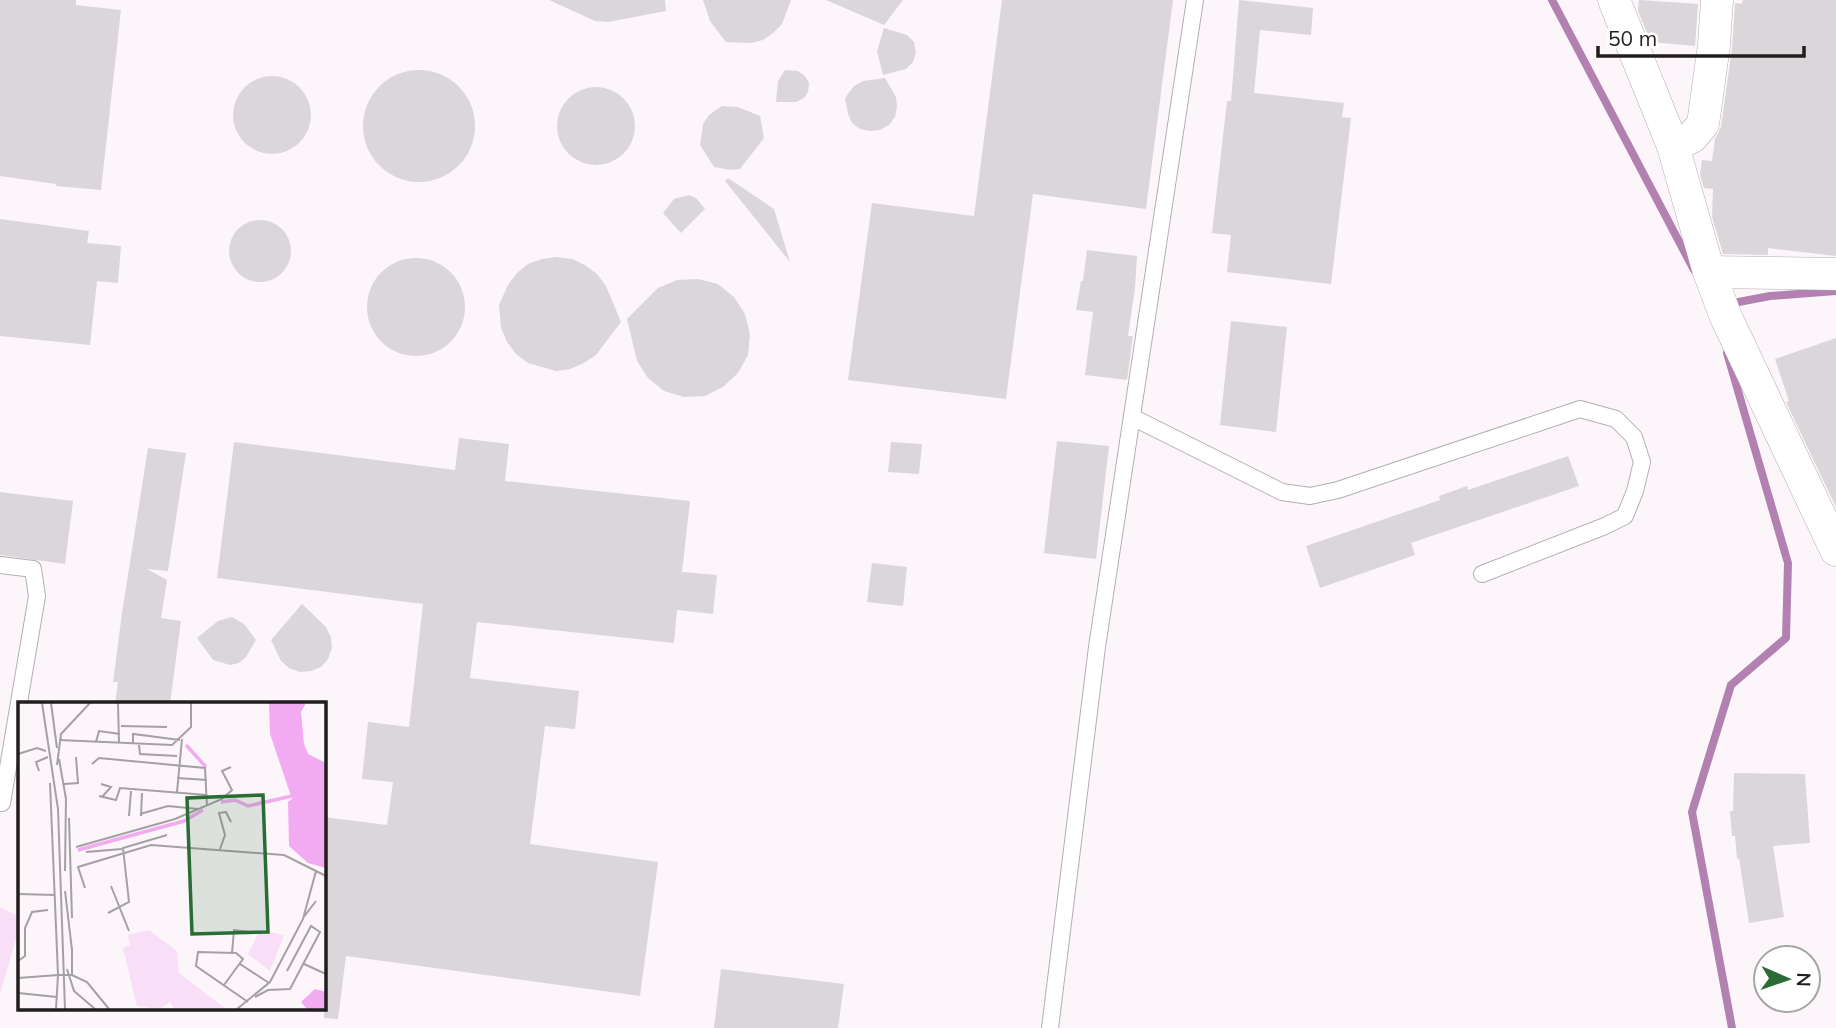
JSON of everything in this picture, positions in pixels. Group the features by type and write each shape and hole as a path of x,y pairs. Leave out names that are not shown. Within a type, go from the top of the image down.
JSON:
{"street":[{"path":"1614,0 1673,146 1717,295 1836,550"},
{"path":"1673,146 1692,137 1703,124 1717,0"},
{"path":"1717,295 1836,274"}],"lane":[{"path":"1050,1028 1097,647 1195,0"},
{"path":"1132,417 1282,492 1310,496 1338,490 1580,409 1616,419 1634,437 1642,462 1625,516 1482,574"},
{"path":"0,565 33,569 37,596 19,702"},
{"path":"2,803 18,708"}],"shaded area":[{"path":"0,907 18,916 18,932 0,994"}],"building":[{"path":"0,0 76,0 76,5 121,10 101,190 56,186 0,176"},
{"path":"549,0 665,0 666,11 608,22 595,21"},
{"path":"703,0 791,0 782,24 763,40 751,43 726,42 710,21"},
{"path":"826,0 903,0 884,25"},
{"path":"1002,0 1173,0 1146,209 1033,194 1006,399 848,380 872,203 974,216"},
{"path":"1239,0 1313,8 1311,35 1260,30 1254,93 1344,103 1342,117 1351,118 1331,284 1227,272 1231,235 1212,233 1227,101 1231,101"},
{"path":"1639,0 1698,4 1695,46 1651,42 1638,11"},
{"path":"1743,0 1836,0 1836,256 1768,248 1768,255 1723,254 1712,217 1713,189 1704,188 1700,175 1702,160 1712,161 1715,139 1721,127 1735,3 1742,4"},
{"path":"884,28 907,35 914,42 916,52 913,62 906,69 883,75 877,51"},
{"path":"419,70 440,75 458,87 470,105 475,126 470,147 458,165 440,177 419,182 398,177 380,165 368,147 363,126 368,105 380,87 398,75"},
{"path":"785,70 798,71 809,83 804,98 796,102 776,102 778,81"},
{"path":"272,76 287,79 300,87 308,100 311,115 308,130 300,143 287,151 272,154 257,151 244,143 236,130 233,115 236,100 244,87 257,79"},
{"path":"885,78 896,97 895,117 889,125 880,130 860,129 852,123 845,98 854,86 863,81"},
{"path":"596,87 611,90 624,98 632,111 635,126 632,141 624,154 611,162 596,165 581,162 568,154 560,141 557,126 560,111 568,98 581,90"},
{"path":"722,106 738,107 760,116 764,138 740,169 714,167 700,145 703,124 709,115"},
{"path":"728,178 774,209 790,262 725,181"},
{"path":"689,195 696,198 705,209 681,233 663,213 674,199"},
{"path":"0,219 89,231 87,243 121,246 118,283 97,281 90,345 0,336"},
{"path":"260,220 272,222 282,229 289,239 289,263 282,273 272,280 260,282 248,280 238,273 231,263 229,251 231,239 238,229 248,222"},
{"path":"1087,250 1137,256 1128,336 1133,336 1127,380 1085,375 1093,312 1076,310"},
{"path":"557,257 572,259 597,274 606,286 621,322 596,355 570,369 556,371 528,363 516,354 501,328 499,305 517,273 528,264"},
{"path":"416,258 435,262 451,272 461,288 465,307 461,326 451,342 435,352 416,356 397,352 381,342 371,326 367,307 371,288 381,272 397,262"},
{"path":"698,279 718,284 734,297 745,314 750,334 748,355 738,373 723,387 705,396 684,397 664,391 648,378 637,361 627,319 658,288 677,280"},
{"path":"1231,321 1287,327 1276,432 1220,425"},
{"path":"1836,338 1836,507 1786,402 1789,401 1775,359"},
{"path":"459,438 509,444 505,481 690,501 682,572 717,575 713,614 677,610 674,643 477,622 470,678 579,691 575,729 545,726 530,844 658,862 640,996 346,956 338,1019 324,1018 326,817 387,825 393,782 362,779 368,722 409,727 423,604 217,578 234,442 455,470"},
{"path":"1057,441 1109,446 1096,559 1044,553"},
{"path":"891,442 922,444 919,474 888,472"},
{"path":"148,448 186,453 168,571 147,569 167,580 161,618 181,621 170,702 115,702 118,682 113,682"},
{"path":"1568,456 1579,486 1411,543 1415,555 1320,588 1306,546 1440,500 1439,496 1467,486 1468,490"},
{"path":"0,492 73,501 65,564 0,555"},
{"path":"872,563 907,567 903,606 867,602"},
{"path":"302,604 326,627 332,648 321,667 300,672 281,661 271,640"},
{"path":"232,617 244,624 256,640 246,657 239,663 230,665 213,660 197,638 218,621"},
{"path":"1734,773 1805,774 1810,843 1773,846 1784,917 1749,923 1735,836 1732,836 1730,811 1733,811"},
{"path":"721,969 844,984 838,1028 714,1028"}],"waterway":[{"path":"1552,0 1694,270"},
{"path":"1728,304 1770,296 1836,291"},
{"path":"1727,353 1788,563 1786,638 1731,685 1692,812 1732,1028"}]}
